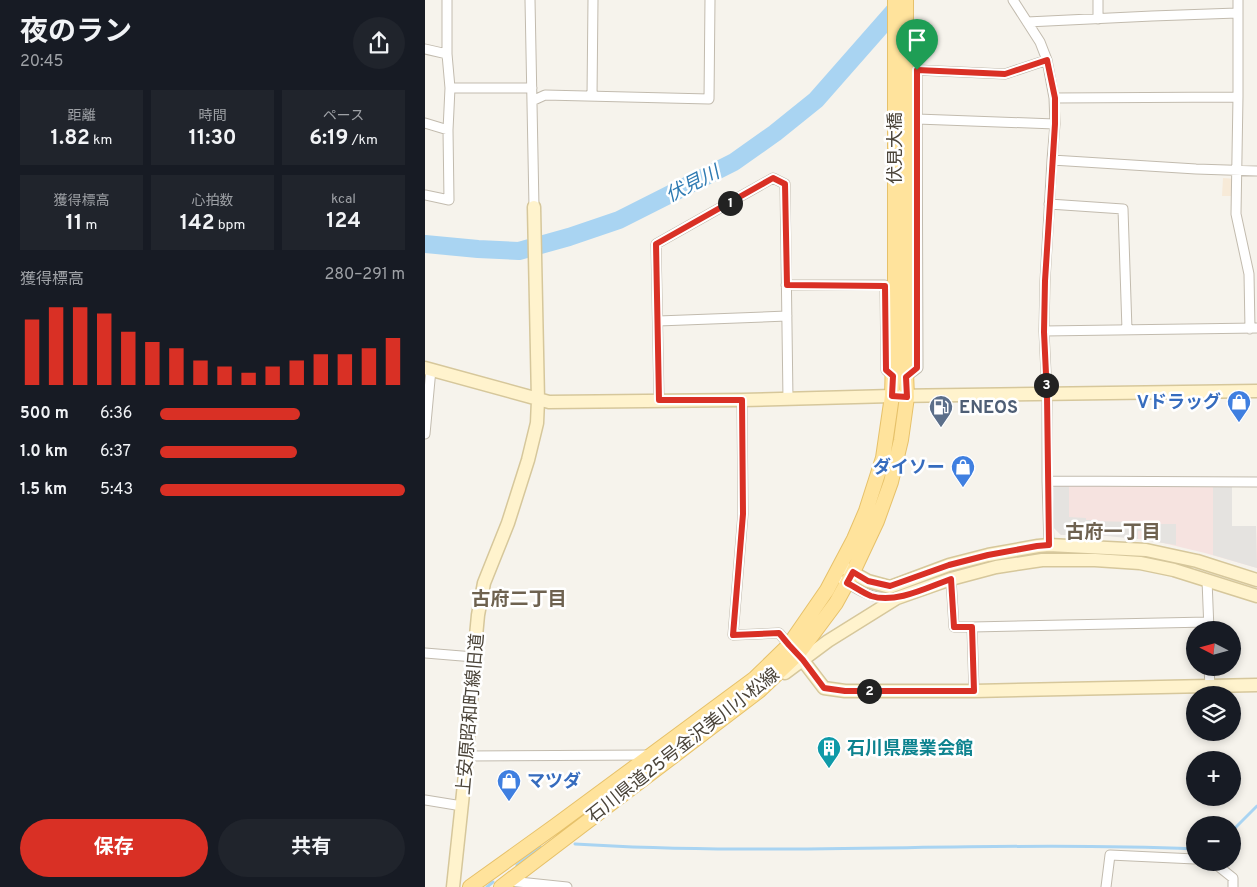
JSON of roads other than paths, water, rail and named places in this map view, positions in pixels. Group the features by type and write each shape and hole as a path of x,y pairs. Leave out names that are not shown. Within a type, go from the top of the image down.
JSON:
{"main road":[{"name":"伏見大橋","path":"895,0 900,236"},
{"name":"伏見大橋","path":"900,236 906,0"},
{"name":"石川県道25号金沢美川小松線","path":"844,574 877,521 891,482 901,440 907,397 900,377 895,286 900,236"},
{"name":"石川県道25号金沢美川小松線","path":"505,884 759,691 797,653 836,603 854,539 866,511 883,458 892,396 900,377"},
{"name":"石川県道25号金沢美川小松線","path":"470,887 754,679 797,653"}],"street":[{"path":"425,196 449,200 448,130 450,88 447,54 447,0"},
{"path":"530,0 534,207"},
{"path":"592,96 593,0"},
{"path":"532,100 545,95 709,98 710,0"},
{"path":"1013,0 1040,42 1047,60 1055,98 1044,332 1047,395 1049,545"},
{"path":"1098,0 1098,18"},
{"path":"1044,332 1254,328 1249,274 1236,214 1238,0"},
{"path":"1027,22 1237,13"},
{"path":"425,49 447,54"},
{"path":"787,285 885,286 886,370 900,377 917,368 917,70 1005,74 1047,60"},
{"path":"450,88 532,88"},
{"path":"1055,98 1238,97"},
{"path":"917,119 1055,124"},
{"path":"425,123 448,130"},
{"path":"1052,160 1257,171"},
{"path":"659,400 656,244 773,178 785,184 788,399"},
{"path":"1049,204 1123,209 1127,330"},
{"name":"上安原昭和町線旧道","path":"453,887 467,756 478,615 484,583 508,523 528,460 537,423 534,207"},
{"path":"658,321 787,316"},
{"path":"425,434 428,369 549,402 1257,391"},
{"path":"742,400 743,514 733,635 779,633 824,688 845,691 974,691 1186,687"},
{"path":"1047,481 1257,482"},
{"path":"844,574 890,586 949,565 988,555 1049,545 1146,550 1197,561 1257,580"},
{"path":"797,653 828,640 897,598 951,579 996,567 1042,560 1095,560 1140,563 1174,570 1257,596"},
{"path":"844,574 869,596 897,598"},
{"path":"951,579 954,627 1186,626"},
{"path":"1207,580 1208,621"},
{"path":"972,627 974,691"},
{"path":"425,653 474,658"},
{"path":"1209,676 1210,686 1257,685"},
{"path":"467,756 651,755"},
{"path":"425,800 462,806"},
{"path":"1106,887 1110,855 1186,858"},
{"path":"1224,871 1233,878 1233,887"},
{"path":"505,884 567,887"}],"waterway":[{"name":"伏見川","path":"425,244 519,251 619,220 734,162 775,133 816,100 902,0"},
{"path":"1241,822 1257,806"},
{"path":"575,844 652,848 730,849 1040,846 1186,849"},
{"path":"517,865 540,847"},
{"path":"487,887 493,882"}],"place":[{"name":"Vドラッグ","path":"1239,423"},
{"name":"ENEOS","path":"941,428"},
{"name":"ダイソー","path":"963,488"},
{"name":"石川県農業会館","path":"829,769"},
{"name":"マツダ","path":"509,802"}],"district":[{"name":"古府一丁目","path":"1113,531"},
{"name":"古府二丁目","path":"519,598"}]}
